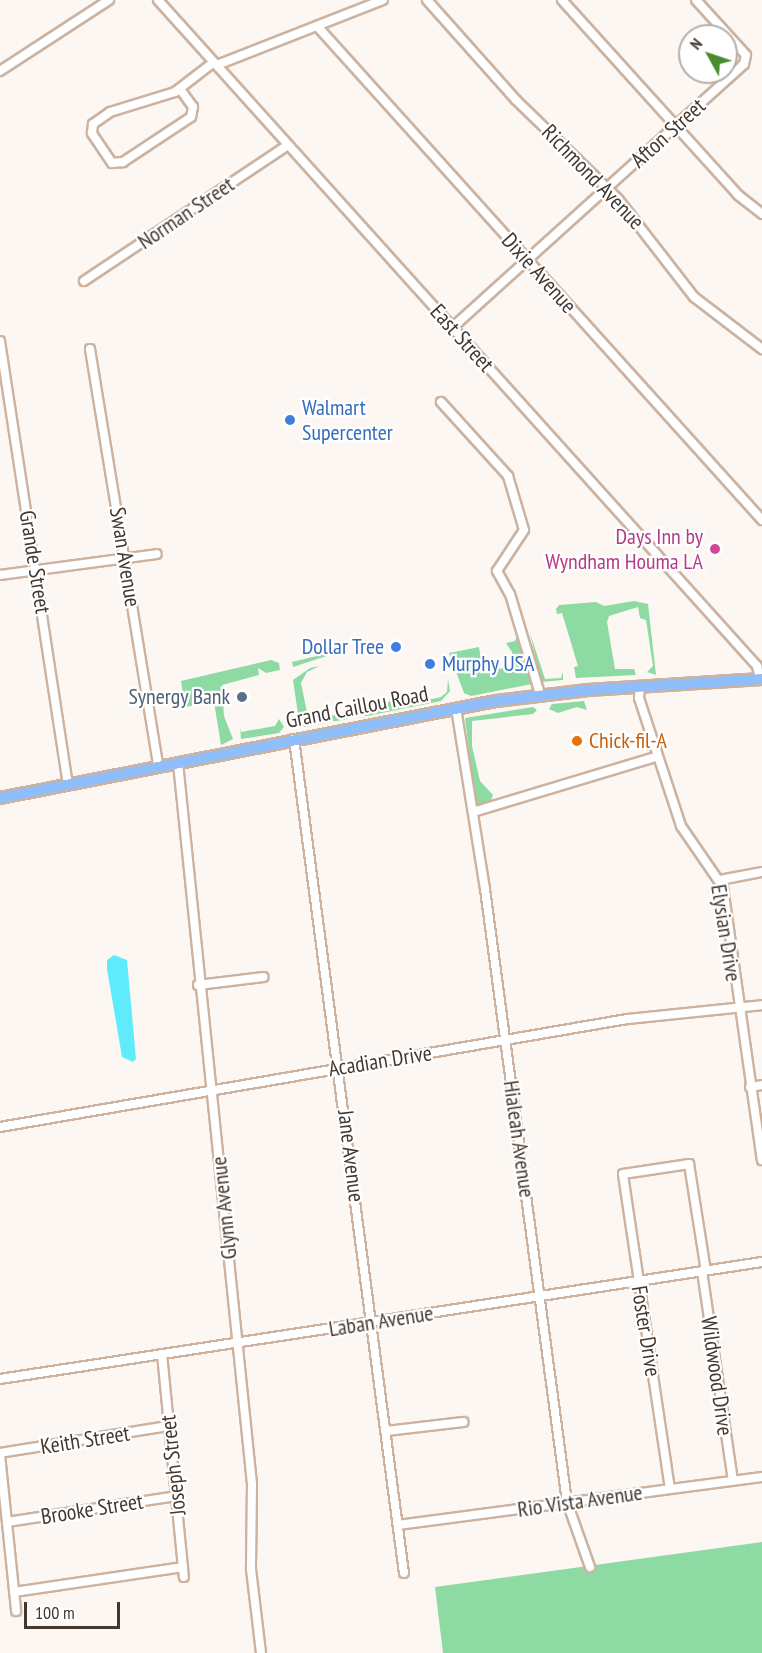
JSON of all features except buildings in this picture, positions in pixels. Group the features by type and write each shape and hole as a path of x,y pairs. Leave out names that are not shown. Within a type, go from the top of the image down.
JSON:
{"main road":[{"name":"Grand Caillou Road","path":"0,798 294,739 540,694 761,679"}],"street":[{"path":"0,71 109,0"},
{"name":"East Street","path":"158,0 752,660 761,679"},
{"path":"180,89 193,107 191,117 123,162 112,163 92,133 93,124 110,112 180,89 215,64 383,0"},
{"name":"Richmond Avenue","path":"427,0 516,100 607,188 694,297 762,349"},
{"path":"562,0 738,195 762,214"},
{"name":"Afton Street","path":"453,327 748,59 696,0"},
{"name":"Dixie Avenue","path":"317,26 762,520"},
{"name":"Norman Street","path":"84,281 288,145"},
{"name":"Grande Street","path":"0,341 2,367 36,570 68,784"},
{"name":"Swan Avenue","path":"90,349 158,766"},
{"path":"441,402 508,476 524,530 497,571 510,594 540,694"},
{"path":"0,575 124,556 158,554"},
{"name":"Elysian Drive","path":"640,686 639,698 684,832 720,880 762,1160"},
{"name":"Hialeah Avenue","path":"456,708 505,1039 567,1502 590,1567"},
{"name":"Jane Avenue","path":"294,739 340,1068 404,1573"},
{"path":"472,812 658,756"},
{"name":"Glynn Avenue","path":"177,763 198,985 252,1484 251,1569 261,1653"},
{"path":"720,880 762,872"},
{"path":"198,985 264,977"},
{"name":"Acadian Drive","path":"0,1127 627,1019 762,1005"},
{"path":"750,1087 762,1085"},
{"name":"Foster Drive","path":"670,1489 622,1174 689,1164"},
{"name":"Wildwood Drive","path":"689,1164 733,1481"},
{"name":"Laban Avenue","path":"0,1379 762,1262"},
{"name":"Joseph Street","path":"162,1354 184,1577"},
{"path":"386,1431 463,1422"},
{"name":"Keith Street","path":"0,1454 169,1426"},
{"path":"0,1454 16,1611"},
{"name":"Rio Vista Avenue","path":"398,1525 762,1477"},
{"name":"Brooke Street","path":"7,1522 176,1496"},
{"path":"14,1592 183,1567"}],"green space":[{"path":"634,601 648,604 656,675 647,672 653,666 646,620 640,618 638,607 609,616 607,622 615,669 634,669 636,675 576,678 574,667 578,666 562,613 557,614 556,609 559,605 596,602 604,606"},
{"path":"530,633 545,679 561,678 563,672 563,680 541,682"},
{"path":"517,635 532,684 471,696 464,693 449,653 479,647 483,671 511,667 512,652 506,643 515,641"},
{"path":"334,647 339,652 293,667 292,662 333,652"},
{"path":"271,660 279,663 280,670 266,673 258,668 259,675 222,685 224,716 233,739 221,745 214,702 185,707 181,681"},
{"path":"320,666 307,672 301,683 308,717 315,721 341,713 346,717 348,711 351,715 347,719 304,727 299,721 293,680 310,668"},
{"path":"448,679 450,691 441,701 367,716 361,715 358,711 388,709 388,702 422,694 420,699 424,701 441,697 447,692"},
{"path":"584,701 587,710 577,707 558,713 549,709 552,704"},
{"path":"533,707 537,710 533,714 472,721 472,746 480,781 493,795 490,803 479,806 475,801 465,718"},
{"path":"279,719 284,727 279,733 241,739 240,727 241,732 275,726"},
{"path":"762,1542 762,1653 443,1653 435,1587"}],"water":[{"path":"114,955 127,960 136,1059 133,1062 122,1057 107,969 107,960"}],"place":[{"name":"Walmart Supercenter","path":"290,420"},
{"name":"Days Inn by Wyndham Houma LA","path":"715,549"},
{"name":"Dollar Tree","path":"396,647"},
{"name":"Murphy USA","path":"430,664"},
{"name":"Synergy Bank","path":"242,697"},
{"name":"Chick-fil-A","path":"577,741"}]}
